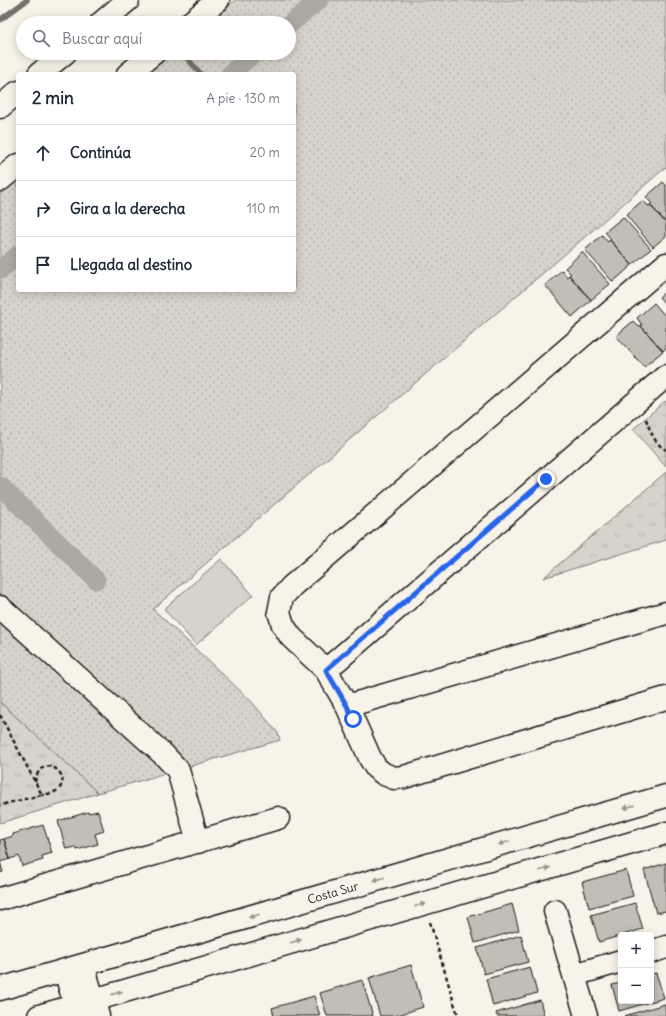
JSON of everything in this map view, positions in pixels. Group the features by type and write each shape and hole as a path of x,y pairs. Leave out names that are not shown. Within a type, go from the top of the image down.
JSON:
{"main road":[{"path":"109,16 128,0"},
{"path":"199,16 218,0"},
{"path":"41,72 56,60"},
{"path":"130,72 145,60"},
{"path":"0,107 16,94"},
{"path":"0,180 16,167"},
{"path":"666,264 292,586 282,597 279,612 283,625 291,637 326,670 347,706 376,768 384,774 394,778 404,777 666,698"},
{"path":"326,670 666,376"},
{"path":"0,607 164,755 178,770 198,842"},
{"path":"347,706 666,613"},
{"name":"Costa Sur","path":"0,989 666,796"},
{"path":"0,899 278,818"},
{"path":"39,1016 86,1009 424,904 666,833"},
{"path":"555,911 586,1016"},
{"path":"654,951 666,947"},
{"path":"574,975 618,962"},
{"path":"74,968 86,1009"}],"path":[{"path":"644,413 653,437 662,448 666,450"},
{"path":"0,721 1,716"},
{"path":"1,716 42,795"},
{"path":"0,805 52,793 59,789 62,782 62,776 59,770 45,766 40,770 36,777 35,783"},
{"path":"424,904 458,1016"}],"green space":[{"path":"235,0 666,0 666,167 153,609 251,701 278,733 280,740 98,793 0,702 0,193 16,180 16,292 296,292 296,72 149,72 164,60 296,60 296,16 216,16"},
{"path":"665,401 666,402 666,467 633,429"},
{"path":"666,472 666,540 543,578"},
{"path":"221,559 253,595 196,645 164,609"},
{"path":"0,702 98,793 0,823"}],"building":[{"path":"663,182 666,185 666,223 650,205 652,204 646,197"},
{"path":"643,200 648,206 650,205 666,223 666,236 653,247 626,215"},
{"path":"623,217 651,249 632,265 605,232"},
{"path":"602,235 608,242 610,240 632,265 613,282 585,250"},
{"path":"582,252 610,284 591,300 569,275 571,274 565,268"},
{"path":"562,270 567,277 569,275 591,300 572,317 545,285"},
{"path":"666,291 666,305 659,297"},
{"path":"654,303 666,317 666,348 663,351 641,326 642,325 637,318"},
{"path":"633,321 639,327 641,326 663,351 644,367 616,336"},
{"path":"98,811 104,831 95,834 98,844 77,850 76,847 66,849 58,821 88,812"},
{"path":"43,825 52,853 42,856 43,860 22,866 19,856 10,859 4,839 13,836 13,834"},
{"path":"4,839 10,859 0,862 0,840"},
{"path":"0,862 3,872 0,873"},
{"path":"666,863 666,911 656,913 644,870"},
{"path":"626,870 633,896 589,908 582,882"},
{"path":"635,903 643,929 633,932 618,932 618,936 599,942 591,915"},
{"path":"512,904 519,930 475,943 468,917"},
{"path":"521,935 528,962 484,974 477,948"},
{"path":"411,965 423,1007 395,1016 380,1016 369,978"},
{"path":"530,967 537,993 493,1006 486,979"},
{"path":"654,973 656,973 664,998 654,1001"},
{"path":"362,980 373,1016 327,1016 320,993"},
{"path":"618,984 618,1004 643,1004 619,1011 612,985"},
{"path":"314,996 320,1016 274,1016 272,1008"},
{"path":"540,1000 544,1016 497,1016 496,1013"},
{"path":"665,1004 666,1016 624,1016"}],"waterway":[{"path":"0,20 27,0"},
{"path":"296,19 319,0"},
{"path":"189,60 199,72"},
{"path":"232,72 247,60"},
{"path":"0,270 16,257"},
{"path":"0,486 96,580"}],"route":[{"path":"353,719 326,670 546,479"}]}
